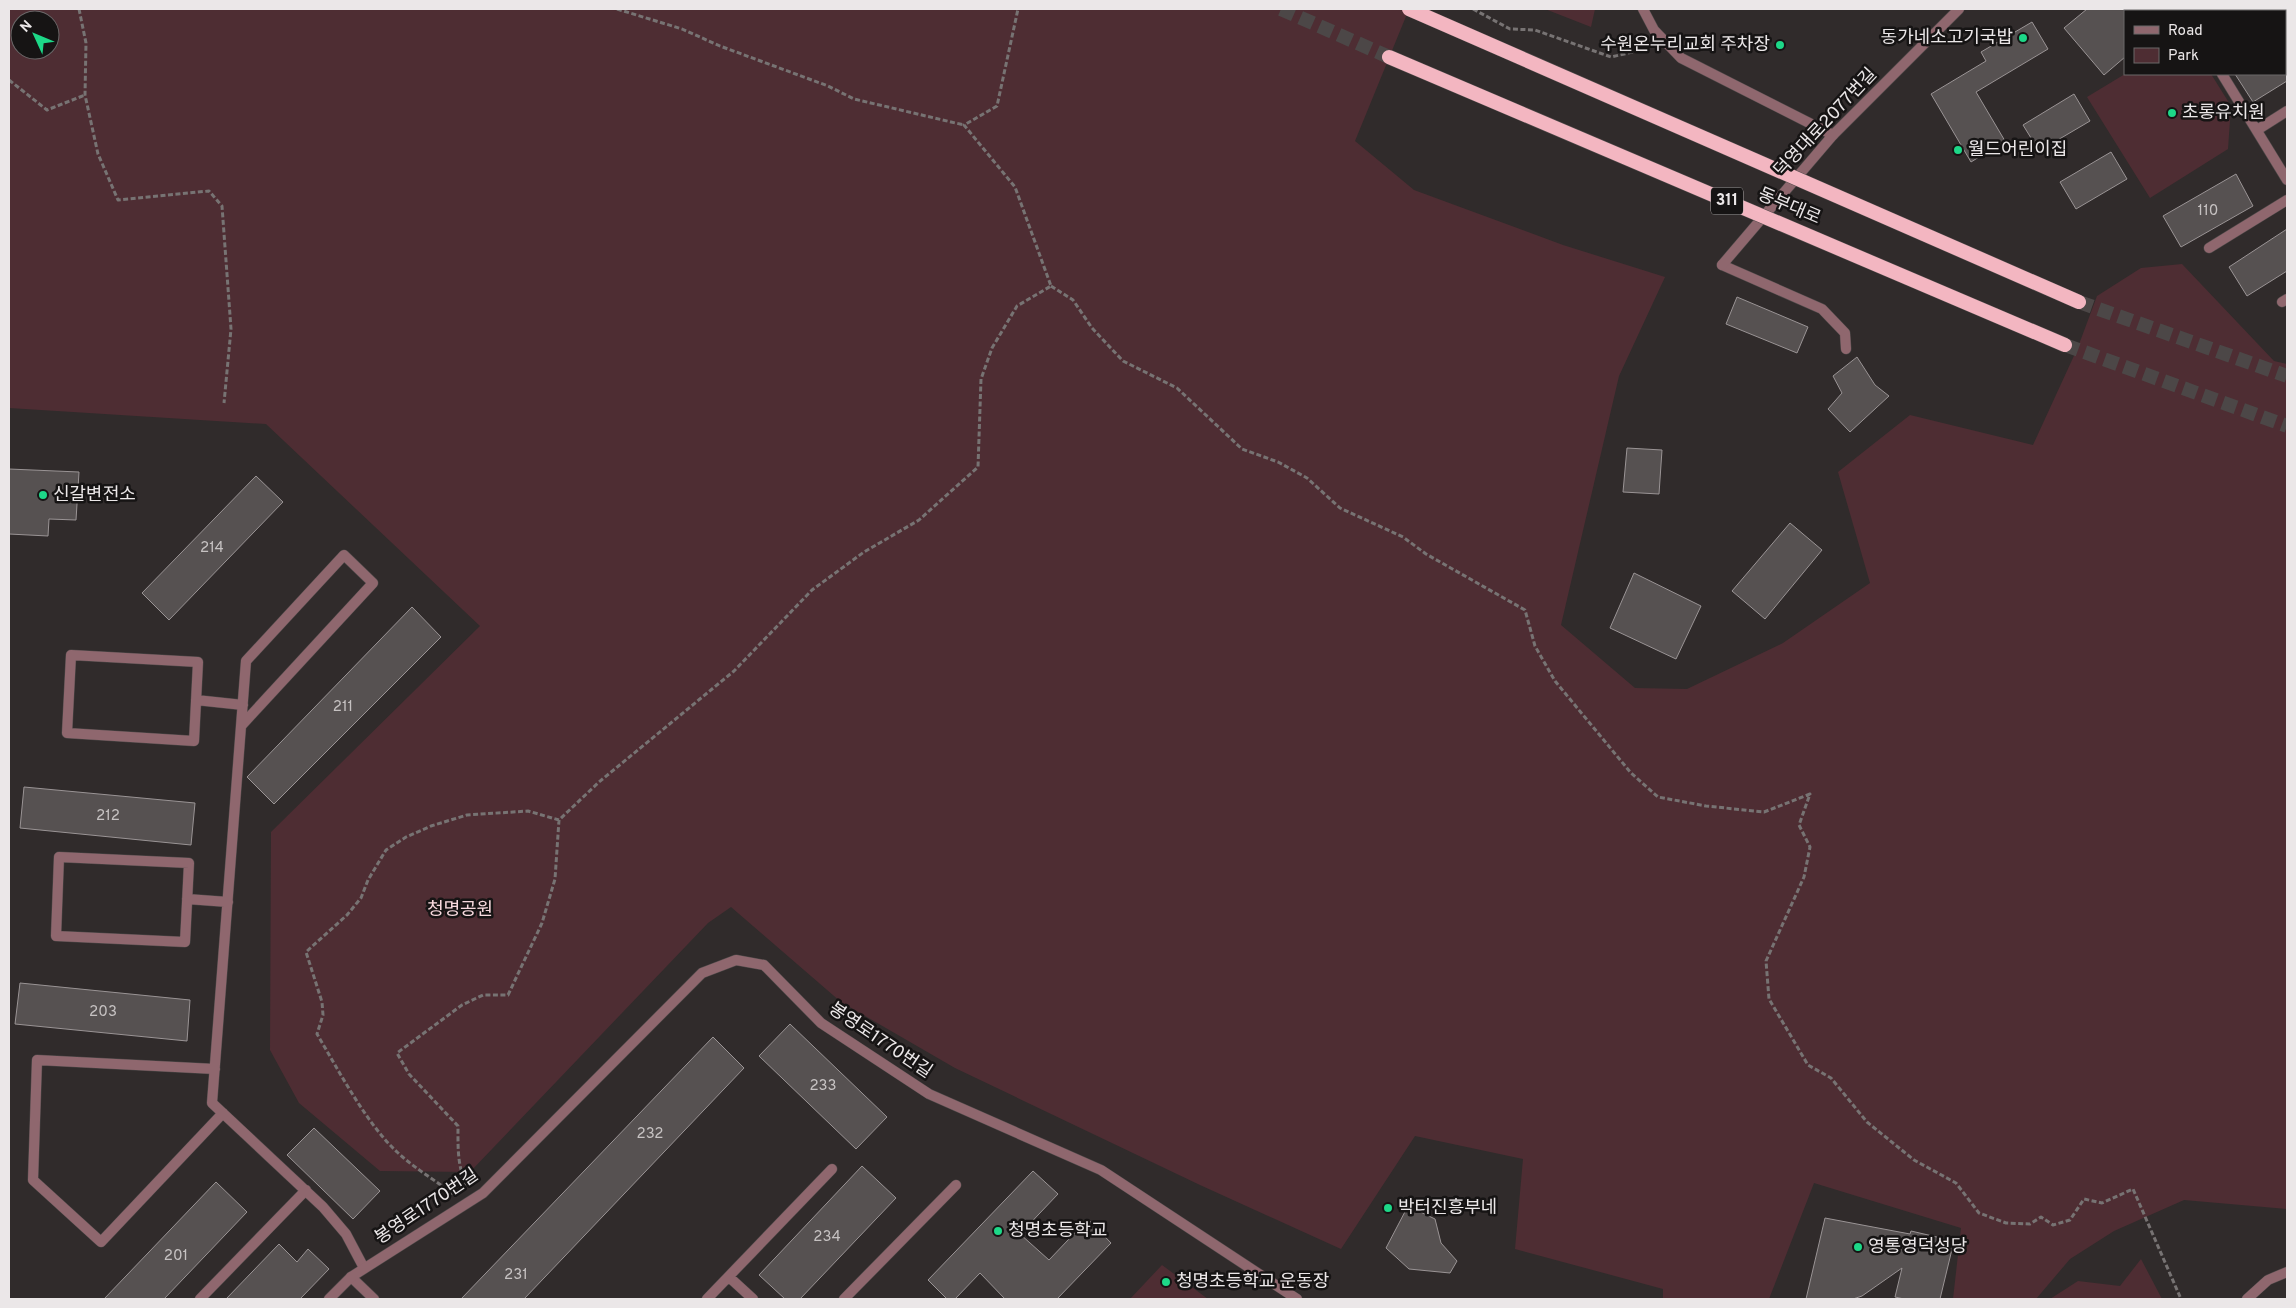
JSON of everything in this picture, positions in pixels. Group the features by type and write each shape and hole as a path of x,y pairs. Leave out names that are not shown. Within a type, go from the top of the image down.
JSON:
{"highway":[{"name":"동부대로","path":"1409,9 2079,302"},
{"name":"동부대로","path":"1389,57 2065,345"}],"street":[{"path":"1643,9 1654,30 1681,58 1833,135"},
{"name":"덕영대로2077번길","path":"1846,349 1845,333 1822,309 1722,265 1833,135 1959,9"},
{"path":"2223,75 2287,180"},
{"path":"2257,130 2287,111"},
{"path":"2209,248 2287,200"},
{"path":"241,726 372,582 344,555 246,661 243,705 241,726 228,902 212,1103 306,1190 346,1234 364,1268"},
{"path":"71,655 198,662 196,700 194,741 67,733 71,655"},
{"path":"196,700 243,705"},
{"path":"60,858 189,863 187,900 185,942 56,936 60,858"},
{"path":"187,900 228,902"},
{"name":"봉영로1770번길","path":"329,1299 350,1277 483,1193 702,973 736,960 764,966 821,1023 929,1094 1100,1170 1297,1299"},
{"path":"215,1069 37,1060 33,1180 101,1242 223,1113"},
{"path":"708,1299 832,1168"},
{"path":"844,1299 956,1185"},
{"path":"200,1299 306,1190"},
{"path":"2247,1299 2268,1280 2287,1272"},
{"path":"350,1277 374,1299"},
{"path":"729,1277 753,1299"}],"path":[{"path":"79,9 86,42 85,95 98,154 118,200 209,191 222,206 231,329 224,403"},
{"path":"617,9 682,29 720,46 828,86 854,100 964,125 1015,187 1050,286 1073,300 1092,328 1123,361 1178,388 1242,449 1278,462 1308,478 1340,508 1403,537 1426,554 1525,610 1536,646 1555,681 1631,773 1658,797 1706,806 1764,812 1810,794 1799,825 1810,847 1804,878 1766,961 1769,999 1808,1065 1831,1078 1867,1122 1914,1160 1956,1183 1979,1213 2006,1223 2030,1224 2041,1216 2053,1224 2070,1220 2084,1199 2102,1203 2133,1189 2181,1299"},
{"path":"964,125 997,106 1018,9"},
{"path":"1473,9 1510,29 1535,30 1611,57 1637,51 1661,36"},
{"path":"9,80 47,110 85,95"},
{"path":"462,1177 458,1126 409,1074 397,1053 462,1006 483,995 508,995 542,922 555,879 559,820 599,782 734,670 812,590 864,552 919,520 978,467 981,379 992,348 1017,306 1050,286"},
{"path":"465,1204 397,1152 374,1126 317,1034 323,1015 322,1002 306,952 347,915 361,898 368,880 386,850 406,837 467,815 528,811 559,820"}],"green space":[{"name":"청명공원","path":"9,9 1409,9 1355,141 1414,190 1563,245 1665,277 1619,376 1561,625 1635,688 1687,689 1783,643 1870,583 1838,472 1910,415 2033,445 2078,347 2097,296 2141,268 2182,264 2274,361 2287,364 2287,1209 2184,1200 2114,1231 2070,1259 2036,1299 1953,1299 1961,1228 1814,1183 1769,1299 1663,1299 1663,1289 1515,1249 1523,1159 1415,1136 1341,1249 1200,1185 955,1068 841,1002 731,907 708,923 470,1172 380,1171 299,1103 270,1050 271,832 480,626 266,424 9,408"},
{"path":"1545,9 1595,9 1591,27"},
{"name":"초롱유치원","path":"2124,75 2212,75 2231,106 2228,149 2150,198 2087,97"},
{"path":"2141,1259 2162,1299 2050,1299 2078,1281 2120,1286"},
{"name":"청명초등학교 운동장","path":"1162,1265 1208,1299 1130,1299"}],"building":[{"path":"2087,9 2125,9 2124,58 2104,75 2064,28"},
{"path":"2032,22 2048,49 1976,92 2005,141 1971,162 1931,94 1986,61 1981,52"},
{"path":"2287,74 2287,81 2253,102 2236,75"},
{"path":"2074,94 2090,121 2039,151 2023,125"},
{"path":"2111,152 2127,179 2076,209 2060,182"},
{"path":"2236,174 2253,206 2181,247 2163,216"},
{"path":"2287,229 2287,271 2247,296 2229,267"},
{"path":"1737,297 1808,327 1797,353 1726,324"},
{"path":"1857,357 1875,385 1889,396 1850,432 1828,409 1842,393 1833,376"},
{"path":"1627,448 1662,450 1659,494 1623,492"},
{"name":"신갈변전소","path":"9,469 79,472 76,520 49,519 48,536 9,534"},
{"path":"256,476 283,502 169,620 142,593"},
{"path":"1790,523 1822,550 1765,619 1732,591"},
{"path":"1634,573 1701,606 1676,659 1610,628"},
{"path":"412,607 441,637 274,804 247,777"},
{"path":"24,787 195,803 191,845 20,828"},
{"path":"20,983 190,1000 187,1041 15,1024"},
{"path":"790,1024 887,1117 856,1149 759,1056"},
{"path":"713,1037 744,1068 524,1299 461,1299"},
{"path":"314,1128 380,1191 353,1219 287,1155"},
{"path":"862,1166 896,1198 800,1299 785,1299 759,1275"},
{"name":"청명초등학교","path":"1033,1171 1058,1194 1020,1234 1049,1260 1088,1219 1111,1243 1057,1299 1005,1299 980,1273 955,1299 947,1299 928,1280"},
{"path":"216,1182 247,1212 164,1299 104,1299"},
{"path":"1408,1206 1435,1219 1441,1243 1457,1261 1450,1273 1409,1269 1386,1248"},
{"name":"영통영덕성당","path":"1825,1218 1910,1234 1911,1231 1954,1241 1940,1299 1904,1299 1895,1297 1902,1268 1862,1296 1853,1299 1806,1299"},
{"path":"279,1244 297,1262 308,1249 329,1269 300,1299 226,1299"}],"tunnel":[{"path":"1281,9 1389,57"},
{"path":"2079,302 2287,376"},
{"path":"2065,345 2287,426"}],"place":[{"name":"동가네소고기국밥","path":"2023,38"},
{"name":"수원온누리교회 주차장","path":"1780,45"},
{"name":"초롱유치원","path":"2172,113"},
{"name":"월드어린이집","path":"1958,150"},
{"name":"신갈변전소","path":"43,495"},
{"name":"박터진흥부네","path":"1388,1208"},
{"name":"청명초등학교","path":"998,1231"},
{"name":"영통영덕성당","path":"1858,1247"},
{"name":"청명초등학교 운동장","path":"1166,1282"}]}
